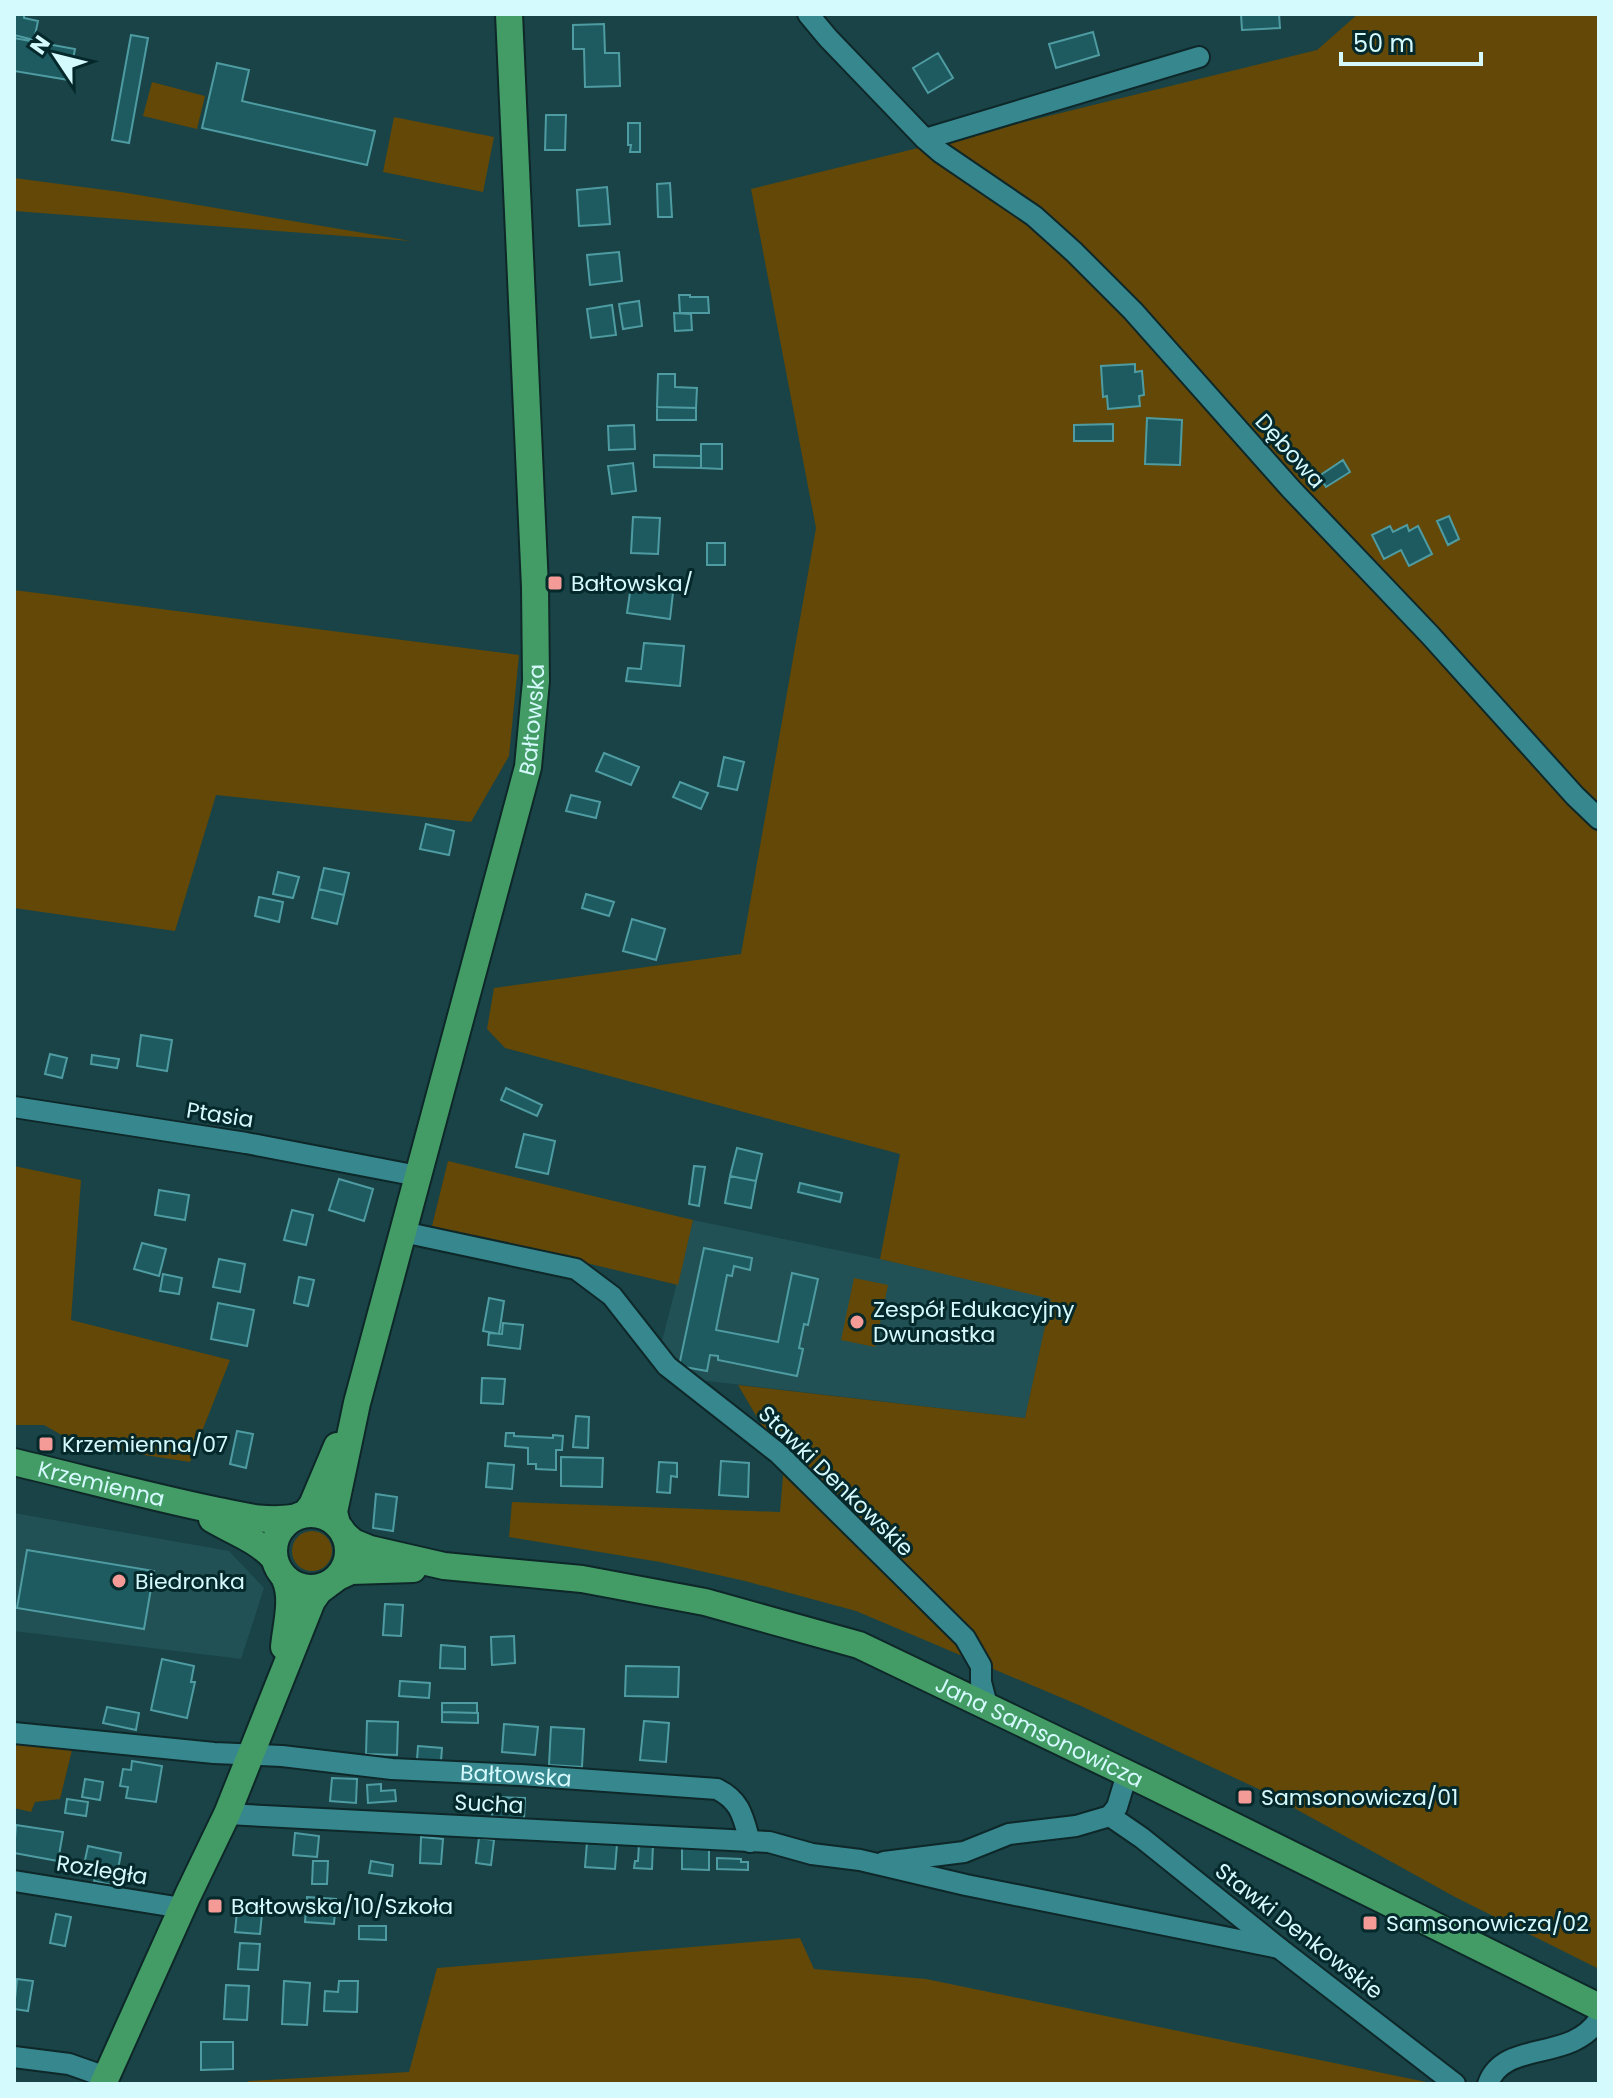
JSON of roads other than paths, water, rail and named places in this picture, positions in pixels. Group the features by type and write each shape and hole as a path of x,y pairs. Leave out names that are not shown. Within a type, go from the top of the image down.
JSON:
{"main road":[{"name":"Bałtowska","path":"341,1529 334,1512 357,1403 528,767 536,681 533,526 509,14"},
{"name":"Bałtowska","path":"299,1516 312,1505 357,1403"},
{"name":"Krzemienna","path":"14,1462 260,1520 299,1516"},
{"name":"Krzemienna","path":"188,1505 252,1539 264,1548 279,1568"},
{"path":"105,2081 227,1814 249,1756 279,1686 312,1601 345,1567 348,1545 341,1529 328,1517 317,1514 299,1516 284,1525 274,1546 279,1568 288,1585 289,1600 279,1686"},
{"name":"Jana Samsonowicza","path":"341,1529 353,1542 370,1549 444,1566 582,1579 705,1602 859,1645 1599,2007"},
{"name":"Jana Samsonowicza","path":"333,1581 351,1571 444,1566"},
{"path":"279,1568 295,1585 306,1589 318,1588 333,1581"}],"street":[{"name":"Dębowa","path":"808,14 925,139 1034,216 1094,271 1291,489 1599,819"},
{"path":"925,139 1199,57"},
{"name":"Ptasia","path":"14,1107 246,1143 418,1176"},
{"name":"Stawki Denkowskie","path":"403,1232 576,1269 612,1296 667,1366 778,1453 965,1638 981,1666 981,1682 987,1705"},
{"name":"Bałtowska","path":"14,1733 249,1756 282,1756 392,1769 717,1789 730,1795 740,1808 750,1842"},
{"path":"860,1860 885,1862 964,1852 1009,1834 1076,1826 1110,1816 1117,1807 1127,1774"},
{"name":"Sucha","path":"227,1814 769,1842 812,1854 860,1860"},
{"name":"Stawki Denkowskie","path":"1110,1816 1455,2084"},
{"path":"860,1860 966,1885 1279,1948"},
{"name":"Rozległa","path":"14,1881 182,1908"},
{"path":"1488,2084 1498,2067 1513,2058 1570,2044 1599,2019"},
{"path":"14,2057 69,2064 105,2081"}],"place":[{"name":"Bałtowska/","path":"555,583"},
{"name":"Zespół Edukacyjny Dwunastka","path":"857,1322"},
{"name":"Krzemienna/07","path":"46,1444"},
{"name":"Biedronka","path":"119,1581"},
{"name":"Samsonowicza/01","path":"1245,1797"},
{"name":"Bałtowska/10/Szkoła","path":"215,1906"},
{"name":"Samsonowicza/02","path":"1370,1923"}]}
